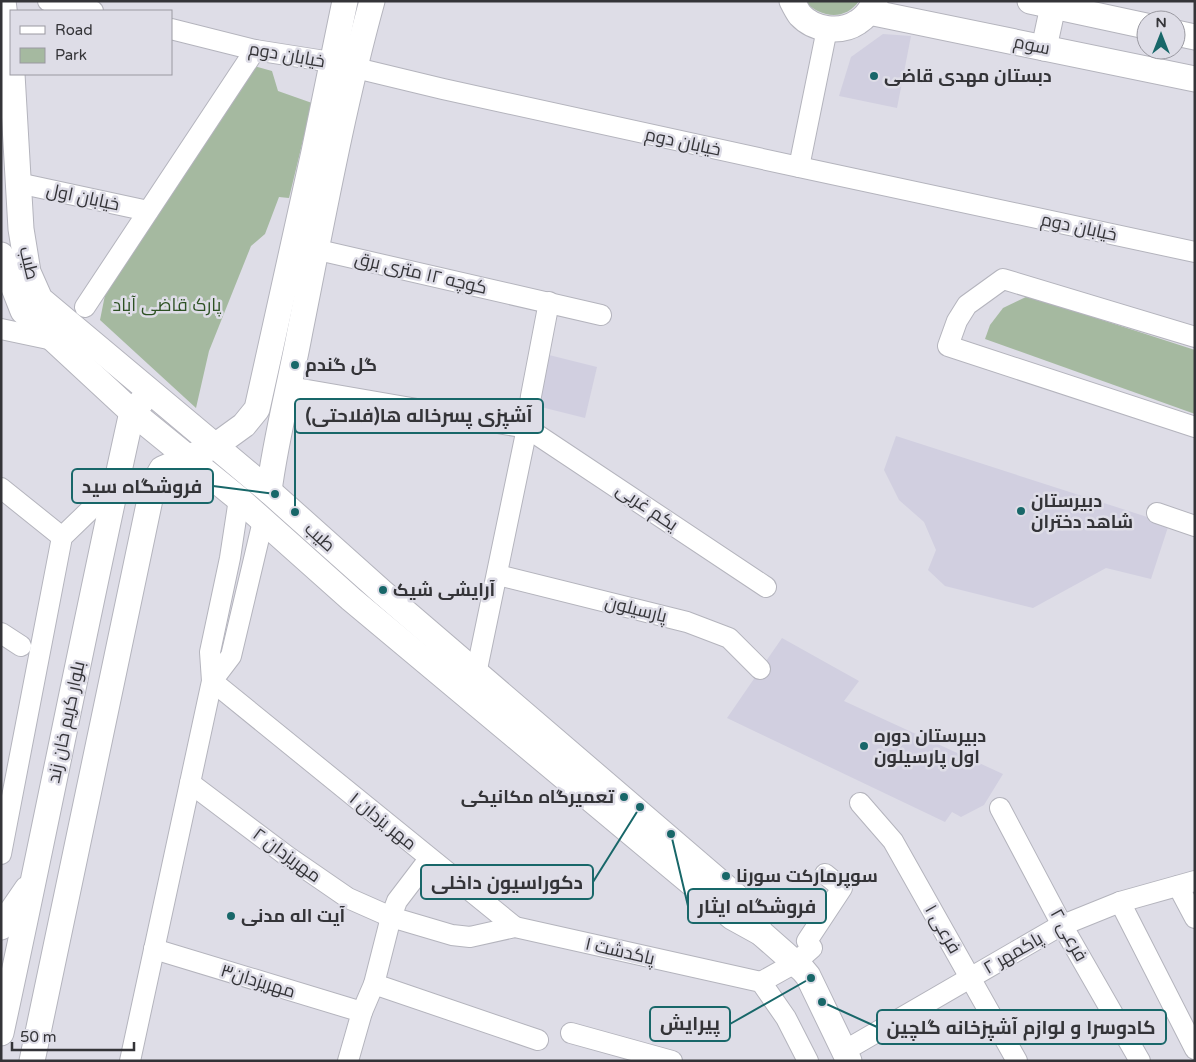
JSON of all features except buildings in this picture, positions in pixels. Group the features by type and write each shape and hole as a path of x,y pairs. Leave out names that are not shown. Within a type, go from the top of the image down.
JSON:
{"main road":[{"path":"3,1 10,57"},
{"path":"342,65 345,1"},
{"path":"269,491 274,453 290,387 314,152 342,65 372,1"},
{"path":"792,1 800,15 812,24 827,29 843,28 858,23 872,7"},
{"path":"1044,48 1041,4 1136,24"},
{"name":"سوم","path":"872,7 1044,48 1195,79"},
{"name":"طیب","path":"12,75 21,229 28,272 40,299 269,491 382,592 470,684 732,917 761,933 795,963 808,976 846,1056"},
{"name":"بلوار کریم خان زند","path":"32,1061 153,485 162,469 215,446 244,425 257,409 305,247"},
{"name":"طیب","path":"1,254 23,311 53,340 132,412 239,499 351,599 470,684"},
{"path":"132,412 150,392"},
{"name":"بلوار کریم خان زند","path":"1,1033 132,412"},
{"path":"114,492 129,477 143,480 152,491"},
{"path":"1,927 34,879"}],"street":[{"path":"48,1 88,10"},
{"name":"خیابان دوم","path":"172,29 255,50 342,65 799,167 1195,252"},
{"path":"799,167 827,29"},
{"path":"85,307 255,50"},
{"name":"خیابان اول","path":"18,183 148,211"},
{"name":"کوچه ۱۲ متری برق","path":"305,247 601,315"},
{"path":"1195,337 1003,279 967,305 956,321 948,346 1195,427"},
{"path":"470,684 498,575 527,428 531,396 549,302"},
{"path":"1,329 53,340"},
{"path":"290,387 527,428"},
{"name":"یکم غربی","path":"527,428 766,587"},
{"path":"1,488 62,537"},
{"path":"1,854 62,537 91,509 114,492"},
{"path":"130,1061 212,681 210,652 239,499"},
{"path":"1157,513 1195,526"},
{"path":"212,681 231,656 263,521"},
{"path":"233,536 243,532 254,536 258,545"},
{"name":"پارسیلون","path":"498,575 687,622 730,638 760,669"},
{"path":"1,633 22,646"},
{"name":"مهر یزدان ۱","path":"212,681 429,858 396,901 374,984 362,1012 348,1061"},
{"name":"مهریزدان ۲","path":"190,783 286,856 348,898 391,917"},
{"name":"فرعی ۱","path":"860,803 893,841 1017,1061"},
{"name":"فرعی ۲","path":"1000,808 1062,925 1140,1061"},
{"path":"429,858 514,927"},
{"path":"808,1061 786,1018 761,982 795,963 812,948 807,941 842,888 825,874"},
{"path":"1186,883 1195,918"},
{"name":"پاکمهر ۲","path":"846,1056 970,978 1062,925 1120,902 1186,883"},
{"path":"1120,902 1195,1050"},
{"name":"پاکدشت ۱","path":"391,917 452,936 470,936 514,927 761,982"},
{"name":"مهریزدان۳","path":"154,949 362,1012"},
{"path":"374,984 538,1040"},
{"path":"571,1033 672,1061"}],"shaded area":[{"name":"دبستان مهدی قاضی","path":"883,34 911,36 897,108 839,96 851,57"},
{"path":"549,355 597,367 585,418 537,406"},
{"name":"دبیرستان شاهد دختران","path":"896,436 1169,524 1151,579 1106,568 1033,608 945,586 928,570 936,550 924,522 899,500 884,470"},
{"name":"دبیرستان دوره اول پارسیلون","path":"782,638 859,681 844,701 1003,774 984,805 961,817 952,812 945,822 727,718"}],"green space":[{"path":"804,1 859,1 846,12 832,15 817,11"},
{"name":"پارک قاضی آباد","path":"254,66 272,71 278,91 312,103 289,198 279,197 265,234 251,246 209,351 196,408 100,320 106,290 119,274"},
{"path":"1028,296 1195,350 1195,414 985,339 990,325 1003,308"}],"place":[{"name":"دبستان مهدی قاضی","path":"874,76"},
{"name":"گل گندم","path":"295,365"},
{"name":"فروشگاه سید","path":"275,494"},
{"name":"دبیرستان شاهد دختران","path":"1021,511"},
{"name":"آشپزی پسرخاله ها(فلاحتی)","path":"295,512"},
{"name":"آرایشی شیک","path":"383,590"},
{"name":"دبیرستان دوره اول پارسیلون","path":"864,746"},
{"name":"تعمیرگاه مکانیکی","path":"624,797"},
{"name":"دکوراسیون داخلی","path":"640,807"},
{"name":"فروشگاه ایثار","path":"671,834"},
{"name":"سوپرمارکت سورنا","path":"726,876"},
{"name":"آیت اله مدنی","path":"231,916"},
{"name":"پیرایش","path":"811,978"},
{"name":"کادوسرا و لوازم آشپزخانه گلچین","path":"822,1002"}]}
